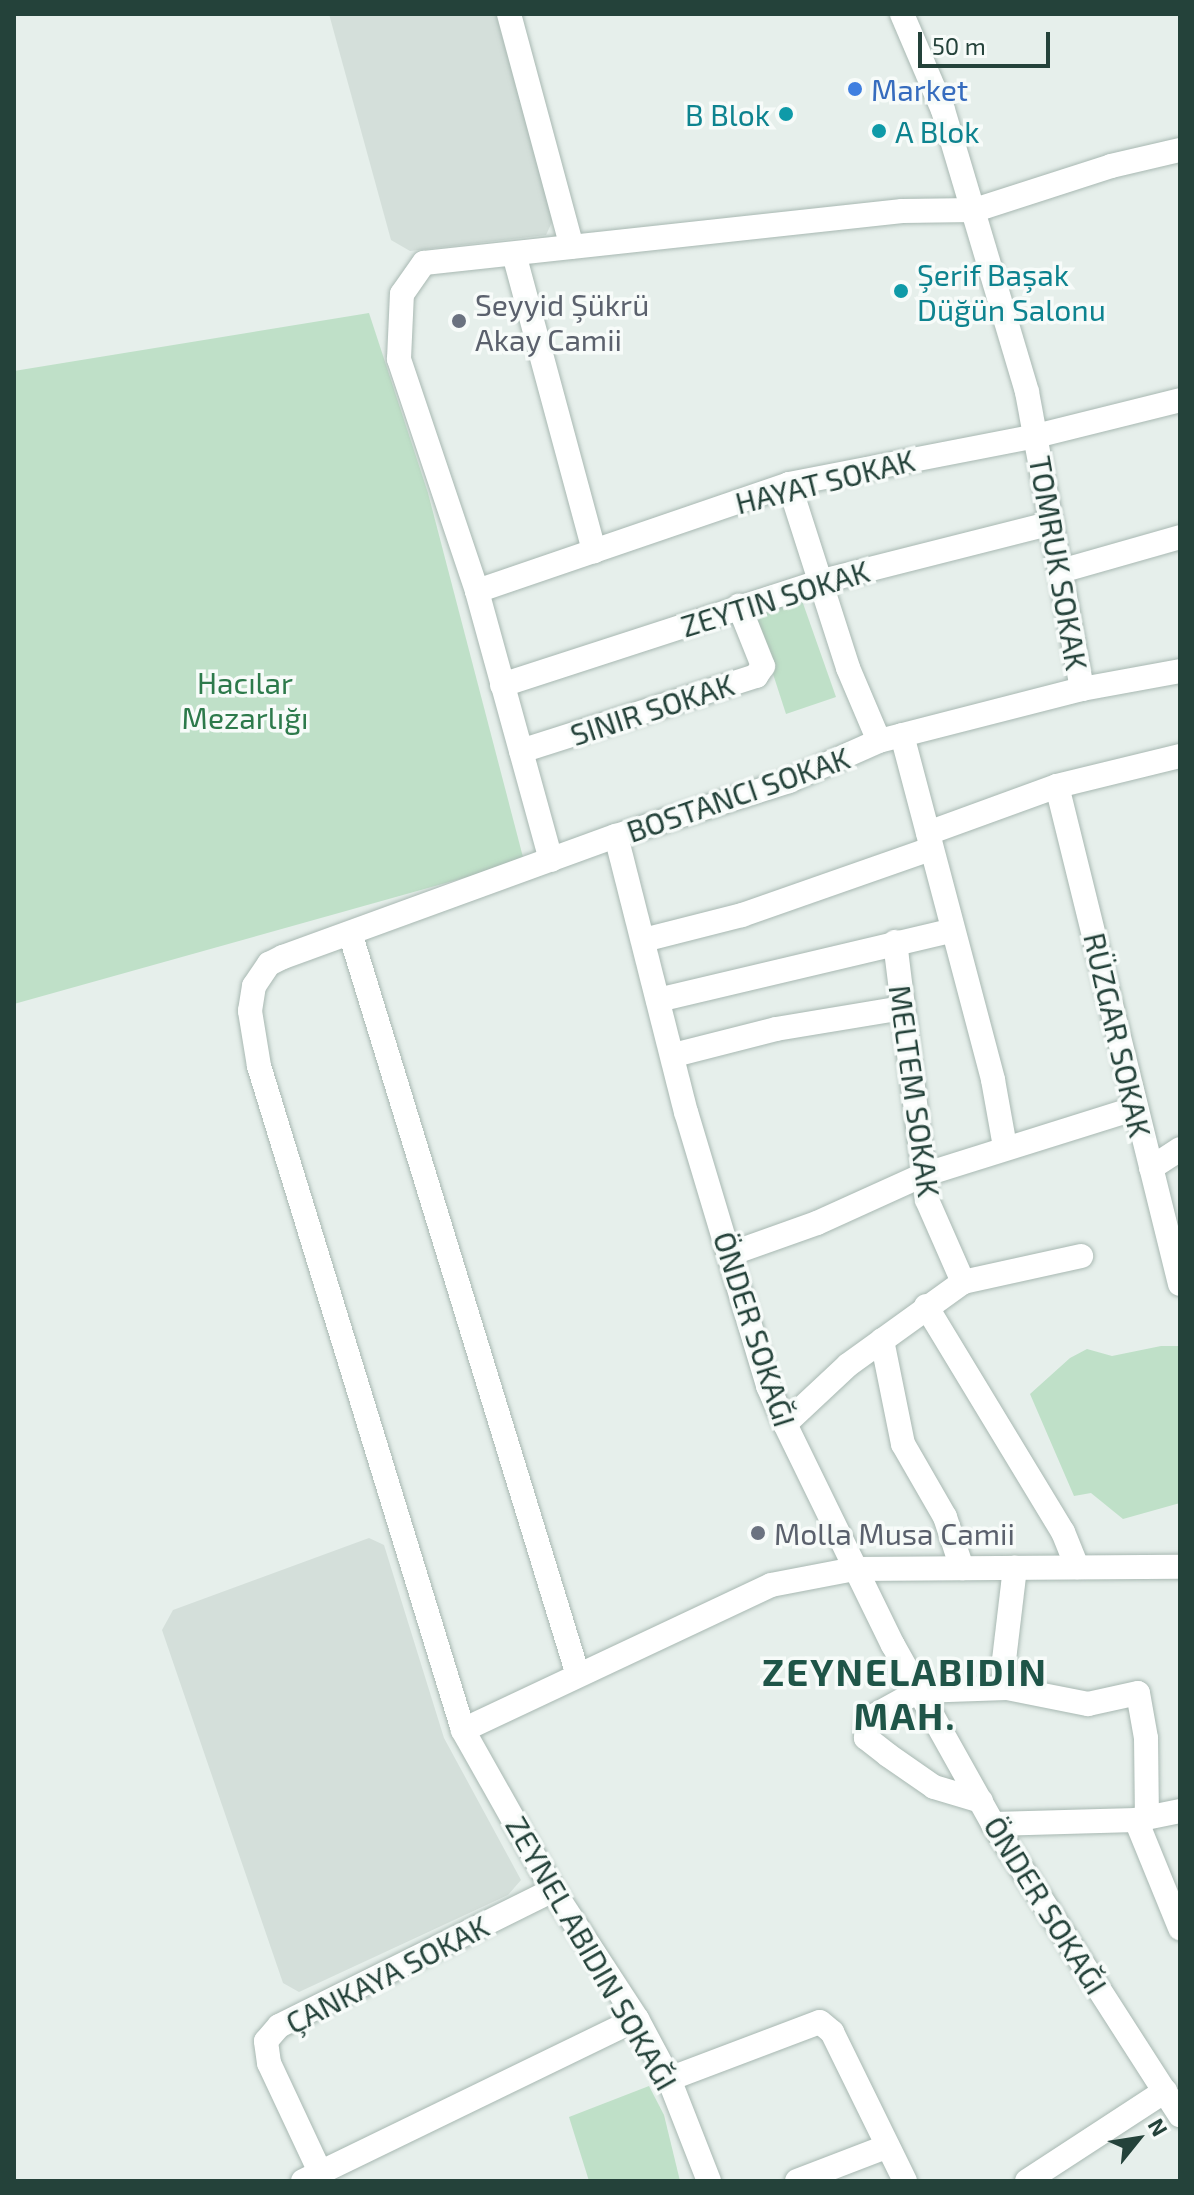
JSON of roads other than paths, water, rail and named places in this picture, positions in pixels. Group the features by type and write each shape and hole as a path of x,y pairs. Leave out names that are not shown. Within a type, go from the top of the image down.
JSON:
{"street":[{"path":"509,14 572,247"},
{"name":"TOMRUK SOKAK","path":"902,14 943,110 975,210 1036,436 1082,689"},
{"path":"551,860 477,591 399,359 402,294 424,263 902,211 975,210 1180,150"},
{"path":"514,254 594,551"},
{"name":"HAYAT SOKAK","path":"477,591 789,484 1036,436 1180,400"},
{"path":"789,484 819,582 879,741"},
{"name":"ZEYTIN SOKAK","path":"502,685 819,582 1052,523"},
{"path":"1061,571 1180,537"},
{"path":"521,751 756,676 763,666 739,606"},
{"path":"709,2181 669,2079 637,2019 553,1890 463,1730 252,1035 250,999 269,964 616,836 789,781 879,741 1082,689 1180,671"},
{"path":"902,735 951,931 993,1080 1005,1147"},
{"path":"644,940 742,915 1057,786 1179,761"},
{"name":"RÜZGAR SOKAK","path":"1057,786 1134,1109 1180,1284"},
{"path":"616,836 658,1000 730,1254 785,1424 854,1569 993,1824 1180,2115"},
{"path":"658,1000 951,931"},
{"path":"351,936 577,1672"},
{"name":"MELTEM SOKAK","path":"895,942 927,1200 963,1282"},
{"path":"674,1055 776,1029 903,1008"},
{"path":"730,1254 817,1223 923,1175 1134,1109"},
{"path":"1151,1168 1180,1149"},
{"path":"785,1424 882,1340 963,1282 1081,1256"},
{"path":"926,1306 1063,1532 1077,1567"},
{"path":"882,1340 903,1444 945,1517 962,1568"},
{"path":"463,1730 577,1672 771,1585 854,1569 1180,1567"},
{"path":"1007,1688 1004,1660 1015,1568"},
{"path":"981,1801 934,1787 866,1738 868,1719 919,1691 1007,1688 1088,1704 1126,1693 1143,1697 1141,1819 1180,1928"},
{"path":"993,1824 1141,1819 1180,1811"},
{"name":"ÇANKAYA SOKAK","path":"312,2177 269,2063 266,2041 279,2026 553,1890"},
{"path":"312,2177 637,2019"},
{"path":"669,2079 820,2022 832,2032 905,2181"},
{"path":"1027,2181 1165,2091"},
{"path":"797,2181 888,2146"}],"place":[{"name":"Market","path":"855,89"},
{"name":"B Blok","path":"786,114"},
{"name":"A Blok","path":"879,131"},
{"name":"Şerif Başak Düğün Salonu","path":"901,291"},
{"name":"Seyyid Şükrü Akay Camii","path":"459,321"},
{"name":"Molla Musa Camii","path":"758,1533"}],"district":[{"name":"ZEYNELABIDIN MAH.","path":"905,1694"}],"park label":[{"name":"Hacılar Mezarlığı","path":"245,699"}]}
